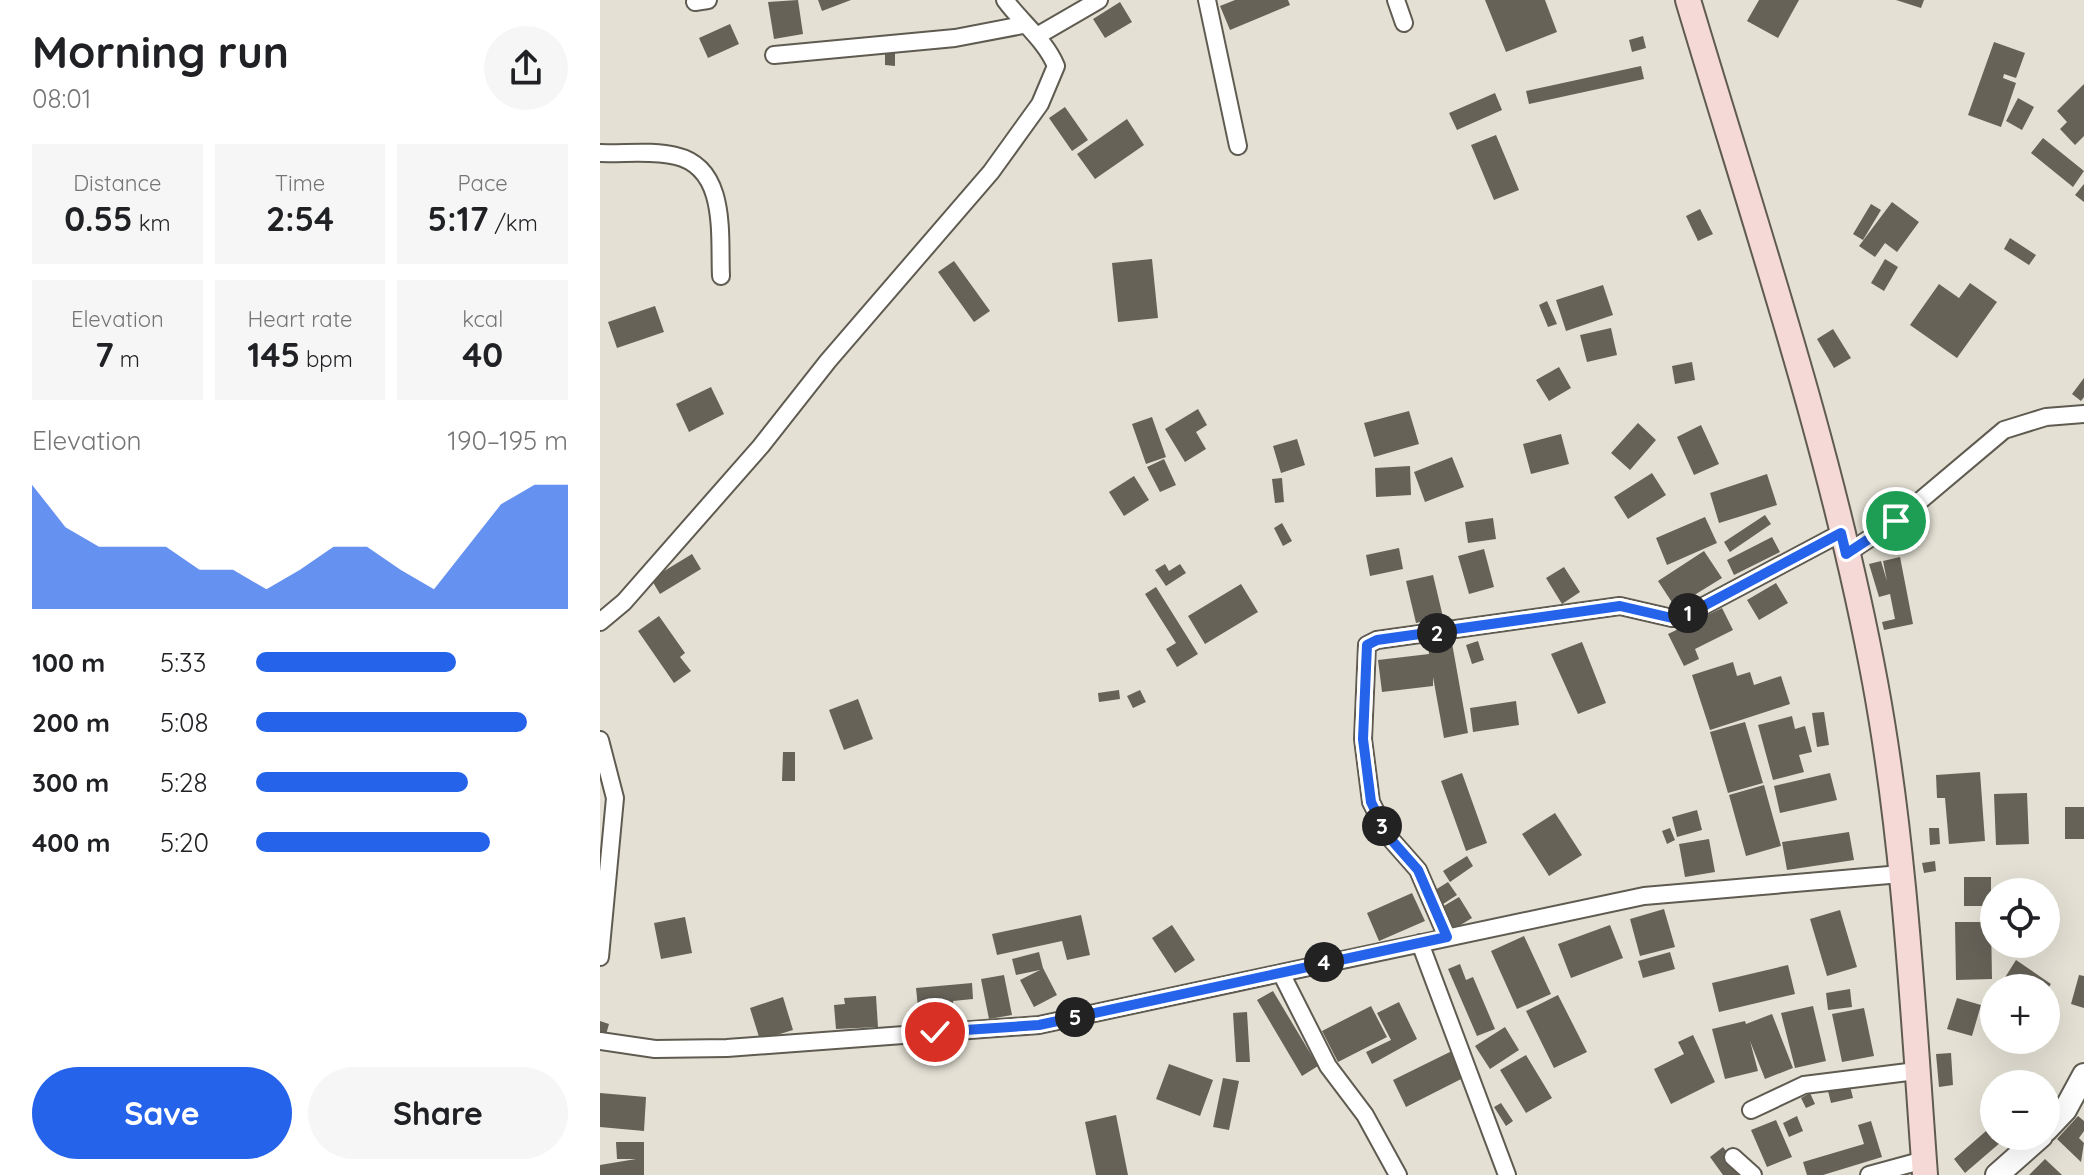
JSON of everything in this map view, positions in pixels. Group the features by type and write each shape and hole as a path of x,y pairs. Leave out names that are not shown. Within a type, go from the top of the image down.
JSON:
{"main road":[{"path":"1688,0 1821,446 1875,682 1901,874 1924,1168"}],"street":[{"path":"600,622 624,602 761,446 828,361 991,172 1040,104 1056,66 1047,45 1023,25 1005,0"},
{"path":"1037,36 1099,0"},
{"path":"1207,0 1238,146"},
{"path":"1396,0 1404,23"},
{"path":"774,55 955,38 1023,25"},
{"path":"600,153 678,156 705,174 717,195 721,276"},
{"path":"1447,937 1418,870 1393,843 1371,802 1363,739 1367,645 1377,640 1620,606 1672,618 1896,521 2004,430 2046,417 2084,414"},
{"path":"600,740 615,806 600,957"},
{"path":"600,1041 655,1049 727,1048 1039,1025 1644,896 1901,874"},
{"path":"1420,943 1507,1175"},
{"path":"1281,973 1328,1066 1365,1115 1398,1175"},
{"path":"1751,1110 1804,1085 1916,1071"},
{"path":"2060,1115 2084,1075"},
{"path":"1997,1175 2025,1150"},
{"path":"1733,1157 1753,1175"},
{"path":"1869,1175 1924,1168"}],"building":[{"path":"798,0 803,34 774,39 768,2"},
{"path":"818,0 851,0 822,11"},
{"path":"1235,0 1288,0 1290,5 1230,30 1220,6"},
{"path":"1485,0 1545,0 1557,32 1506,52"},
{"path":"1759,0 1799,0 1778,38 1747,21"},
{"path":"1896,0 1924,0 1921,8"},
{"path":"1120,2 1132,22 1105,38 1093,19"},
{"path":"730,24 739,44 708,58 699,38"},
{"path":"1643,36 1646,48 1632,52 1629,40"},
{"path":"1994,42 2025,53 2016,78 2004,74 2003,78 2016,83 2001,127 1968,115"},
{"path":"885,48 895,48 895,66 885,65"},
{"path":"1641,66 1644,79 1529,104 1526,91"},
{"path":"2084,84 2084,136 2075,145 2060,129 2067,122 2057,111"},
{"path":"1495,93 1502,110 1457,130 1449,113"},
{"path":"2018,98 2034,107 2022,130 2006,121"},
{"path":"1065,107 1088,140 1072,151 1049,118"},
{"path":"1127,119 1144,145 1095,179 1077,154"},
{"path":"1496,135 1519,190 1494,200 1471,145"},
{"path":"2043,138 2084,171 2073,187 2031,153"},
{"path":"2084,184 2084,202 2075,195"},
{"path":"1892,202 1919,222 1897,252 1885,243 1875,257 1859,246"},
{"path":"1871,204 1881,210 1863,240 1853,234"},
{"path":"1700,209 1713,234 1698,241 1686,216"},
{"path":"2010,238 2036,255 2029,265 2004,249"},
{"path":"1152,259 1158,318 1118,322 1112,263"},
{"path":"1885,259 1898,267 1884,291 1871,283"},
{"path":"954,261 990,311 974,322 938,272"},
{"path":"1970,283 1997,302 1957,358 1910,325 1939,284 1959,298"},
{"path":"1603,285 1613,315 1566,331 1556,300"},
{"path":"1547,301 1557,324 1548,327 1539,305"},
{"path":"655,306 664,332 617,348 608,322"},
{"path":"1611,328 1617,355 1587,362 1580,335"},
{"path":"1833,329 1851,358 1834,368 1817,339"},
{"path":"1692,362 1695,380 1675,384 1672,366"},
{"path":"1559,367 1571,388 1549,401 1536,380"},
{"path":"2084,378 2084,397 2081,401 2072,394"},
{"path":"711,387 724,414 689,432 676,404"},
{"path":"1198,409 1207,425 1196,432 1206,449 1185,462 1165,429"},
{"path":"1409,411 1419,444 1374,457 1364,423"},
{"path":"1152,417 1166,457 1146,464 1132,424"},
{"path":"1638,423 1656,440 1630,470 1611,453"},
{"path":"1701,425 1719,464 1694,475 1677,437"},
{"path":"1561,434 1569,464 1531,474 1523,444"},
{"path":"1297,439 1305,465 1281,473 1273,446"},
{"path":"1452,457 1464,487 1425,502 1414,472"},
{"path":"1164,459 1176,485 1160,492 1147,467"},
{"path":"1410,466 1411,495 1376,497 1375,468"},
{"path":"1652,473 1666,495 1628,519 1614,497"},
{"path":"1767,474 1777,505 1719,523 1710,493"},
{"path":"1134,476 1149,500 1124,516 1109,492"},
{"path":"1282,478 1284,502 1275,503 1272,479"},
{"path":"1765,515 1771,524 1730,552 1724,542"},
{"path":"1705,517 1717,543 1667,565 1656,538"},
{"path":"1493,518 1496,539 1468,543 1465,522"},
{"path":"1282,523 1292,541 1283,546 1274,528"},
{"path":"1772,537 1780,552 1734,575 1727,560"},
{"path":"1399,548 1403,569 1370,576 1366,555"},
{"path":"1484,549 1494,587 1469,594 1458,556"},
{"path":"1704,551 1722,578 1675,607 1658,581"},
{"path":"692,554 701,569 660,594 651,579"},
{"path":"1900,557 1913,624 1884,630 1882,622 1895,619 1890,594 1879,597 1869,564 1881,561 1887,581 1883,561"},
{"path":"1165,564 1169,571 1180,564 1186,573 1166,586 1155,570"},
{"path":"1564,567 1580,592 1562,604 1546,578"},
{"path":"1433,575 1443,617 1416,623 1406,581"},
{"path":"1776,583 1788,603 1759,620 1747,600"},
{"path":"1241,584 1258,612 1205,644 1188,616"},
{"path":"1156,587 1198,654 1177,667 1166,649 1176,643 1145,594"},
{"path":"1722,608 1733,630 1695,649 1699,659 1684,666 1668,634"},
{"path":"659,616 685,653 680,657 691,671 674,683 638,631"},
{"path":"1478,641 1484,660 1472,664 1466,645"},
{"path":"1582,642 1606,703 1578,714 1551,654"},
{"path":"1452,643 1468,733 1444,738 1433,677 1433,686 1382,692 1378,660 1429,654 1428,647"},
{"path":"1733,662 1737,676 1750,672 1754,685 1781,676 1790,704 1710,730 1692,675"},
{"path":"1119,690 1120,699 1099,702 1098,693"},
{"path":"1140,690 1146,702 1133,708 1127,696"},
{"path":"858,699 873,739 844,750 829,710"},
{"path":"1516,701 1519,725 1473,732 1470,708"},
{"path":"1824,712 1829,745 1817,747 1812,713"},
{"path":"1792,716 1795,729 1805,726 1812,752 1799,755 1804,772 1773,780 1758,725"},
{"path":"1745,722 1763,783 1728,793 1710,732"},
{"path":"783,752 795,752 795,781 782,781"},
{"path":"1980,772 1985,841 1949,844 1945,798 1937,798 1936,775"},
{"path":"1462,773 1487,843 1466,851 1441,781"},
{"path":"1830,773 1837,800 1780,813 1774,786"},
{"path":"1764,785 1781,846 1746,856 1729,795"},
{"path":"2027,793 2029,844 1996,845 1994,794"},
{"path":"2065,807 2084,807 2084,839 2065,839"},
{"path":"1697,810 1702,830 1677,837 1672,817"},
{"path":"1555,813 1582,855 1549,876 1522,834"},
{"path":"1670,828 1675,840 1667,844 1662,831"},
{"path":"1929,828 1939,828 1940,844 1930,845"},
{"path":"1849,832 1854,860 1787,870 1782,842"},
{"path":"1709,839 1715,872 1685,877 1679,844"},
{"path":"1467,856 1473,866 1450,882 1443,871"},
{"path":"1935,861 1936,871 1924,873 1922,863"},
{"path":"1964,877 1991,877 1980,878 1980,906 1964,906"},
{"path":"1448,882 1457,895 1440,906 1432,892"},
{"path":"1412,893 1425,921 1379,941 1367,913"},
{"path":"1459,897 1472,918 1454,929 1442,907"},
{"path":"1664,909 1675,947 1640,956 1630,919"},
{"path":"1840,910 1857,967 1827,976 1810,919"},
{"path":"1081,915 1090,955 1067,960 1062,941 997,955 992,934"},
{"path":"685,917 692,953 661,959 654,923"},
{"path":"1955,922 1980,922 1980,958 1992,958 1992,974 1980,974 1980,979 1956,980"},
{"path":"1172,925 1195,960 1175,973 1152,938"},
{"path":"1610,925 1623,958 1571,978 1558,944"},
{"path":"1524,936 1551,994 1517,1009 1491,951"},
{"path":"1039,952 1043,968 1057,995 1034,1007 1020,980 1040,970 1016,975 1012,959"},
{"path":"1670,952 1675,969 1643,978 1638,961"},
{"path":"2016,960 2036,974 2007,974"},
{"path":"1460,964 1466,980 1473,977 1495,1029 1477,1036 1448,969"},
{"path":"1788,965 1795,994 1719,1012 1712,983"},
{"path":"1004,975 1012,1015 989,1019 981,979"},
{"path":"2079,975 2084,976 2084,1008 2071,1004"},
{"path":"972,983 973,999 953,1001 955,1024 920,1027 916,988"},
{"path":"1850,989 1852,1007 1828,1010 1826,993"},
{"path":"1273,991 1318,1066 1302,1076 1257,1000"},
{"path":"1558,995 1587,1052 1554,1068 1526,1011"},
{"path":"876,996 878,1027 836,1029 834,1005 845,1004 844,998"},
{"path":"783,997 793,1030 760,1040 750,1008"},
{"path":"1957,998 1980,1005 1972,1036 1947,1029"},
{"path":"1399,1002 1417,1039 1372,1064 1366,1052 1391,1040 1377,1013"},
{"path":"1371,1006 1387,1037 1338,1062 1322,1031"},
{"path":"1813,1006 1826,1061 1795,1068 1781,1013"},
{"path":"1864,1008 1874,1056 1842,1062 1832,1014"},
{"path":"1247,1012 1250,1062 1236,1062 1233,1013"},
{"path":"1772,1014 1793,1068 1765,1079 1750,1041 1758,1071 1725,1079 1712,1029 1745,1021 1746,1024"},
{"path":"600,1021 609,1024 605,1038 600,1036"},
{"path":"1505,1027 1519,1050 1490,1069 1475,1046"},
{"path":"1693,1035 1715,1082 1671,1104 1654,1069 1684,1054 1678,1042"},
{"path":"1458,1048 1471,1074 1406,1107 1393,1080"},
{"path":"1951,1053 1953,1085 1939,1087 1936,1054"},
{"path":"1526,1055 1552,1098 1526,1113 1500,1070"},
{"path":"1169,1064 1213,1080 1200,1116 1156,1099"},
{"path":"1223,1078 1239,1081 1229,1130 1213,1127"},
{"path":"1848,1078 1853,1098 1831,1103 1826,1083"},
{"path":"600,1093 646,1097 644,1131 600,1127"},
{"path":"1810,1093 1815,1104 1806,1108 1801,1098"},
{"path":"1501,1103 1513,1121 1506,1126 1494,1107"},
{"path":"1116,1115 1128,1175 1096,1175 1085,1122"},
{"path":"1797,1116 1803,1131 1789,1137 1783,1123"},
{"path":"2078,1116 2084,1121 2084,1131 2079,1138 2084,1143 2081,1162 2060,1142 2060,1136"},
{"path":"1776,1120 1792,1157 1767,1167 1751,1130"},
{"path":"1871,1121 1882,1157 1823,1175 1807,1175 1803,1162 1864,1144 1858,1125"},
{"path":"1980,1136 1980,1150 1992,1150 1965,1173 1954,1159"},
{"path":"616,1142 644,1142 644,1175 600,1175 600,1165 636,1159 617,1159"},
{"path":"1723,1147 1736,1164 1751,1175 1723,1175 1710,1157"},
{"path":"2045,1159 2062,1175 2029,1175"}],"route":[{"path":"935,1032 1039,1025 1447,937 1432,895 1418,870 1388,836 1371,802 1363,739 1364,657 1367,645 1377,640 1620,606 1672,618 1696,610 1841,533 1846,554 1896,521"}]}
